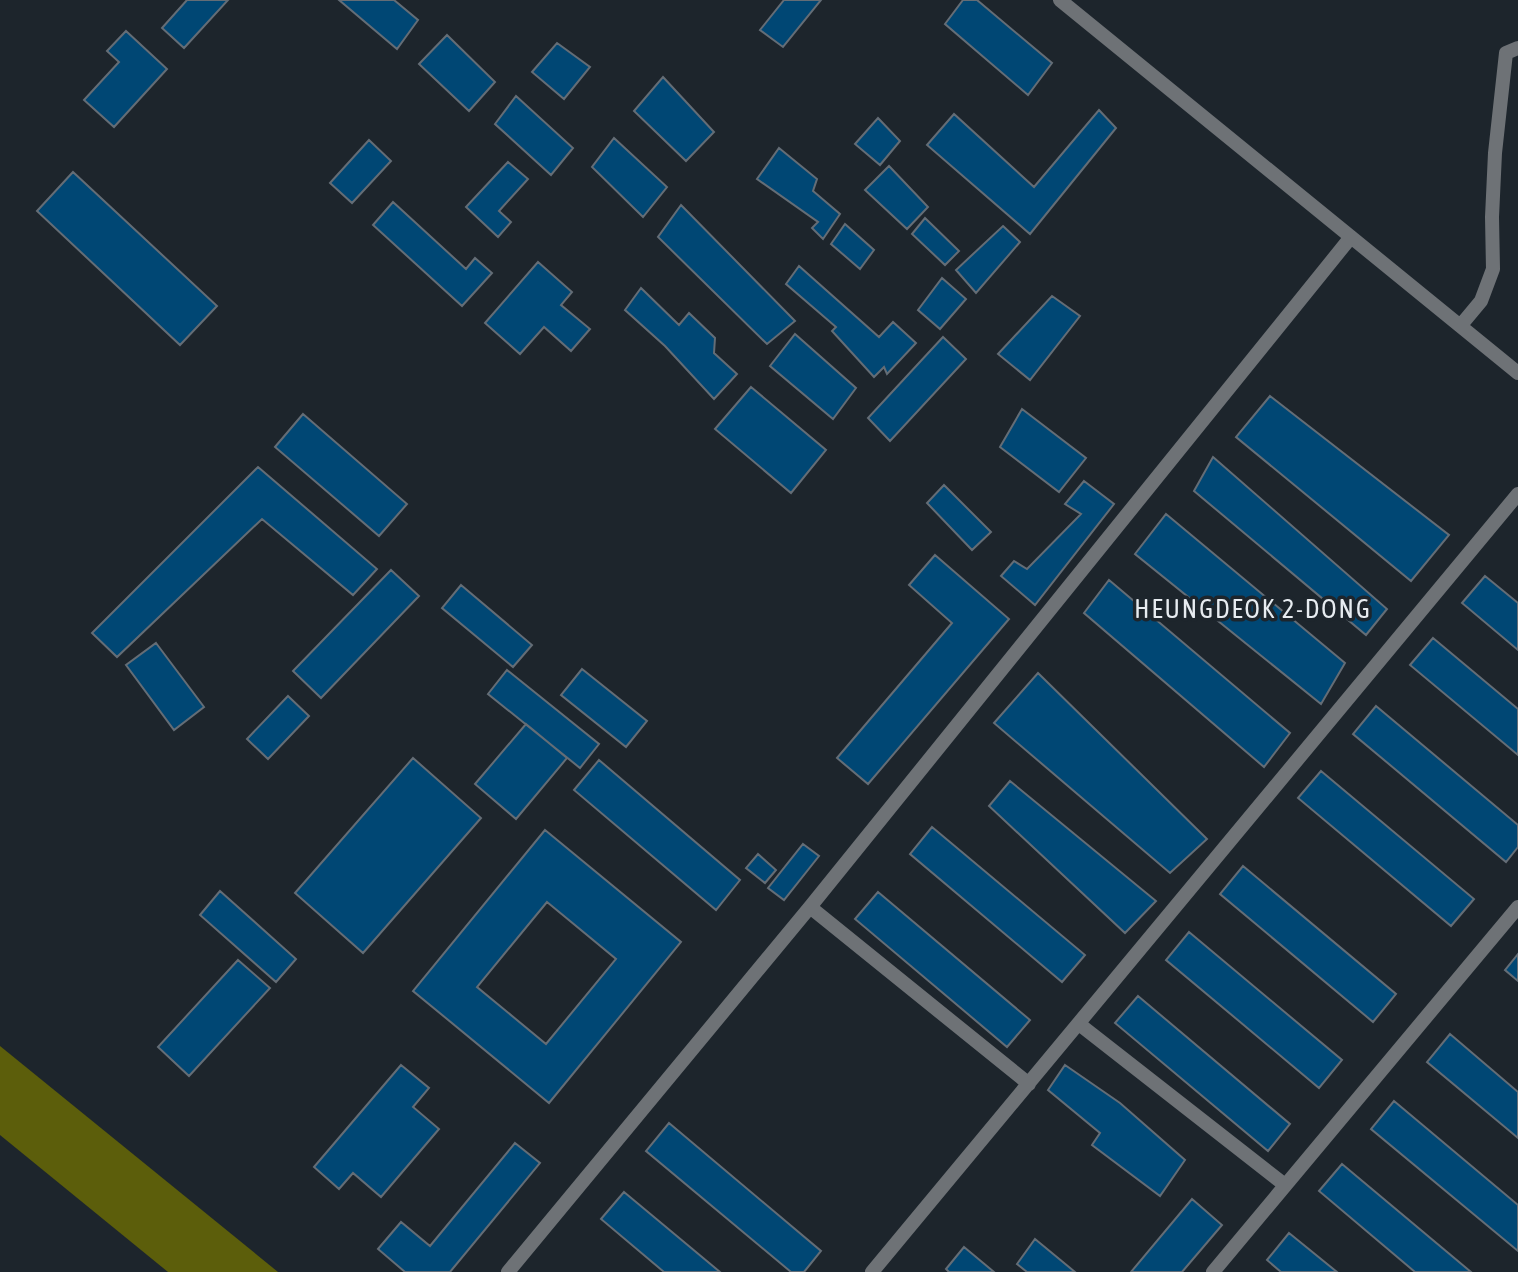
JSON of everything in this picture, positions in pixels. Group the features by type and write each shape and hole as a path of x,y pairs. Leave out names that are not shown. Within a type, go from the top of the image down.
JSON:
{"street":[{"path":"1060,0 1518,373"},
{"path":"1461,326 1482,301 1493,269 1495,153 1506,53 1518,48"},
{"path":"508,1272 810,907 1351,237"},
{"path":"872,1272 1518,494"},
{"path":"1213,1272 1518,906"},
{"path":"810,907 1029,1084"},
{"path":"1079,1024 1285,1185"}],"shaded area":[{"path":"0,1046 278,1272 168,1272 0,1135"}],"building":[{"path":"187,0 228,0 184,48 162,28"},
{"path":"339,0 394,0 418,20 397,49"},
{"path":"784,0 821,0 783,47 760,30"},
{"path":"963,0 977,0 1052,63 1028,95 945,24"},
{"path":"126,31 167,69 114,127 84,100 119,62 107,51"},
{"path":"447,35 495,82 469,111 419,64"},
{"path":"557,43 590,67 564,99 532,72"},
{"path":"663,77 714,132 686,161 634,111"},
{"path":"516,96 573,148 551,175 495,124"},
{"path":"1099,110 1116,128 1030,234 927,145 954,114 1034,187"},
{"path":"878,118 900,141 880,165 855,144"},
{"path":"614,138 667,187 643,217 592,167"},
{"path":"369,140 391,161 352,203 330,183"},
{"path":"779,148 817,179 813,191 840,214 823,239 812,228 818,222 757,179"},
{"path":"508,162 528,179 499,211 511,222 498,237 466,207"},
{"path":"889,166 928,207 907,229 865,190"},
{"path":"73,172 217,306 180,345 37,211"},
{"path":"393,202 466,269 475,258 492,273 462,306 373,225"},
{"path":"681,205 795,321 767,344 658,237"},
{"path":"925,218 959,251 945,265 912,234"},
{"path":"845,224 874,250 860,269 831,244"},
{"path":"1003,226 1020,242 976,293 956,270"},
{"path":"538,262 572,292 561,305 590,329 571,351 544,327 520,354 485,323"},
{"path":"799,266 879,337 893,322 916,343 887,374 884,367 874,377 832,331 836,327 786,284"},
{"path":"942,278 966,299 940,329 918,310"},
{"path":"641,288 679,325 689,313 715,338 714,353 737,374 714,399 665,346 625,310"},
{"path":"1052,296 1080,316 1030,380 998,354"},
{"path":"795,334 856,388 833,419 770,366"},
{"path":"943,337 966,359 890,441 868,418"},
{"path":"751,387 826,450 791,493 715,429"},
{"path":"1270,396 1449,535 1411,581 1236,437"},
{"path":"1022,409 1086,458 1059,492 1000,447"},
{"path":"303,414 407,504 379,536 275,447"},
{"path":"1213,457 1387,609 1366,635 1194,491"},
{"path":"258,467 377,569 353,595 262,519 117,657 92,633"},
{"path":"1084,481 1114,504 1035,605 1001,576 1014,561 1027,569 1081,514 1065,504"},
{"path":"944,485 991,532 972,550 927,503"},
{"path":"1166,514 1345,663 1321,704 1135,554"},
{"path":"935,555 1009,619 868,784 837,758 952,623 909,585"},
{"path":"391,570 419,596 321,698 293,671"},
{"path":"1485,576 1518,603 1518,650 1462,603"},
{"path":"1109,580 1290,733 1264,767 1084,613"},
{"path":"461,585 532,645 513,667 442,608"},
{"path":"1433,638 1518,709 1518,755 1410,665"},
{"path":"156,643 204,707 174,730 126,665"},
{"path":"582,669 647,721 626,747 561,695"},
{"path":"507,670 599,744 580,768 488,694"},
{"path":"1038,673 1207,839 1170,873 994,723"},
{"path":"288,696 309,716 268,759 247,739"},
{"path":"1376,706 1518,825 1518,847 1506,862 1353,734"},
{"path":"526,724 567,758 516,819 475,784"},
{"path":"413,758 481,818 363,953 295,893"},
{"path":"599,760 740,880 716,910 574,790"},
{"path":"1321,771 1474,899 1451,926 1298,798"},
{"path":"1010,781 1156,901 1125,933 989,806"},
{"path":"932,827 1085,955 1062,982 910,854"},
{"path":"545,830 681,942 549,1103 413,991","holes":["547,902 616,959 546,1044 477,987"]},
{"path":"803,844 819,856 784,900 768,888"},
{"path":"758,854 776,870 765,883 746,868"},
{"path":"1243,866 1396,994 1373,1022 1220,894"},
{"path":"220,891 296,959 276,982 200,915"},
{"path":"878,892 1030,1020 1007,1047 855,919"},
{"path":"1189,932 1342,1060 1319,1088 1166,960"},
{"path":"1518,954 1518,981 1505,970"},
{"path":"238,960 270,988 189,1076 158,1047"},
{"path":"1138,996 1290,1124 1268,1151 1115,1023"},
{"path":"1450,1034 1518,1092 1518,1138 1427,1062"},
{"path":"401,1065 429,1088 413,1107 439,1129 381,1197 353,1173 339,1189 314,1167"},
{"path":"1065,1065 1120,1103 1185,1160 1160,1196 1092,1145 1100,1133 1048,1090"},
{"path":"1394,1101 1518,1205 1518,1251 1371,1129"},
{"path":"669,1123 821,1251 804,1272 791,1272 646,1151"},
{"path":"515,1143 540,1163 450,1272 405,1272 378,1249 401,1222 430,1246"},
{"path":"1342,1164 1471,1272 1415,1272 1319,1191"},
{"path":"624,1192 720,1272 664,1272 601,1219"},
{"path":"1192,1199 1222,1225 1182,1272 1131,1272"},
{"path":"1289,1233 1337,1272 1281,1272 1267,1260"},
{"path":"1035,1239 1075,1272 1027,1272 1017,1264"},
{"path":"964,1247 994,1272 949,1272 946,1269"}],"district":[{"name":"HEUNGDEOK 2-DONG","path":"1253,609"}]}
